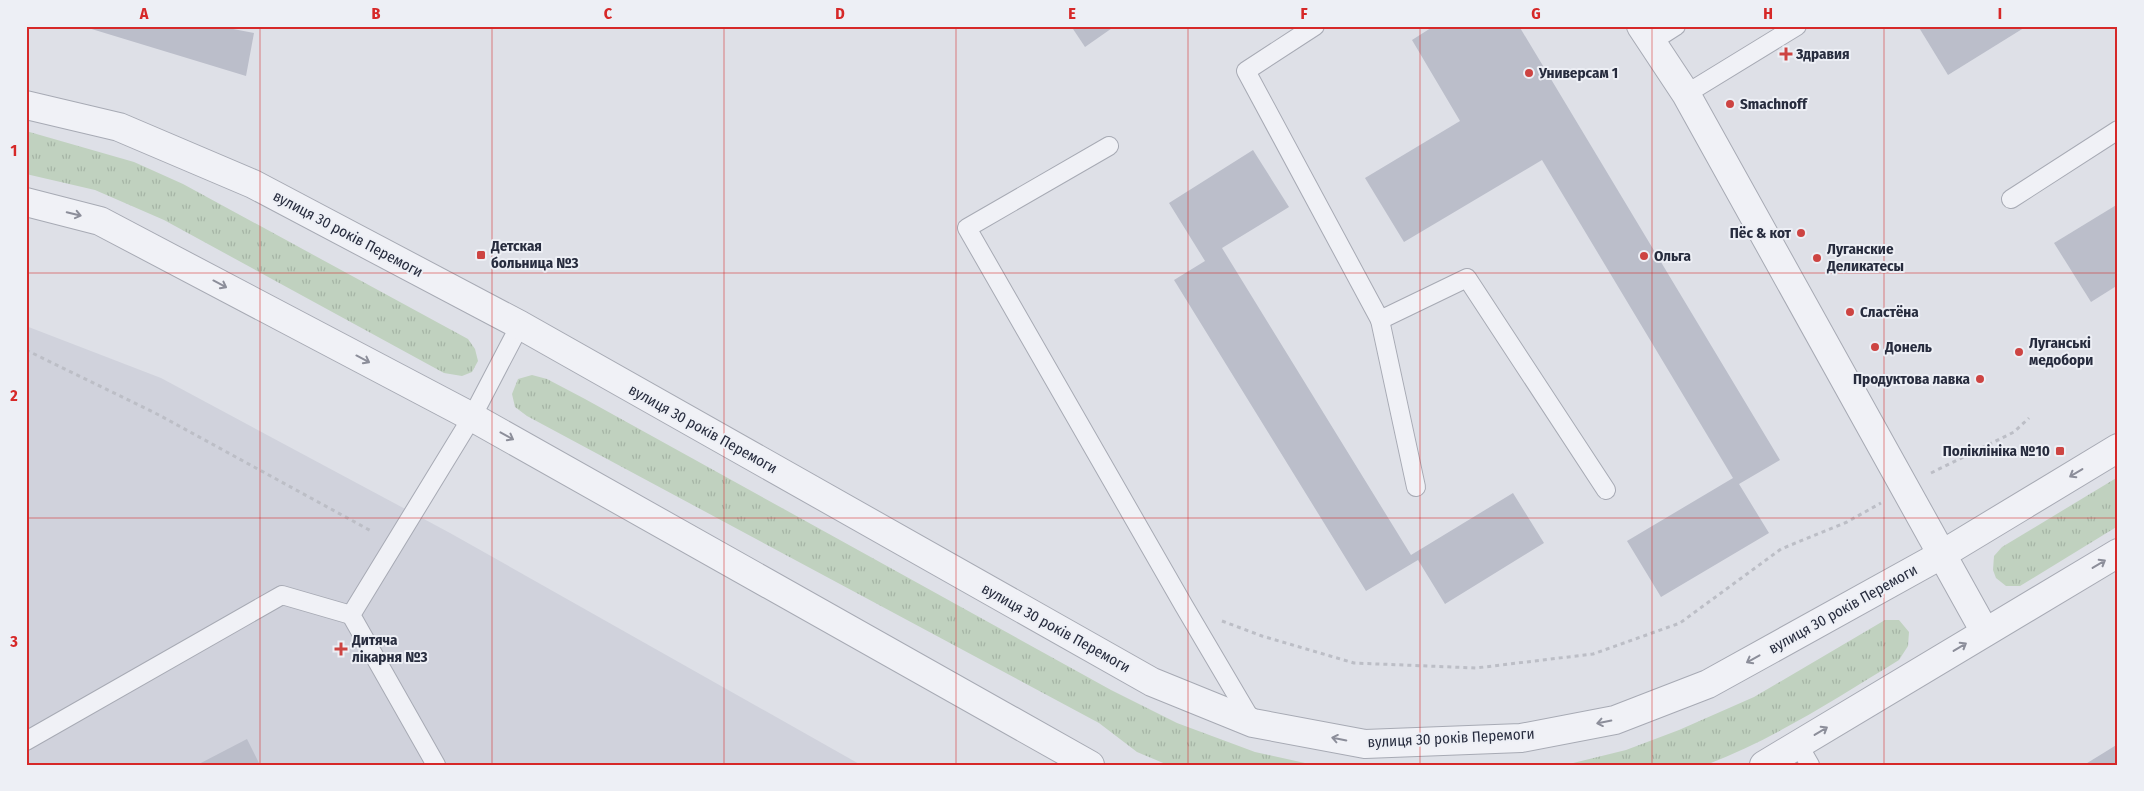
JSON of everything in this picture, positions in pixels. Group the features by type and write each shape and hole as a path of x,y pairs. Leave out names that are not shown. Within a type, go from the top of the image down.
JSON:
{"street":[{"path":"1646,34 1686,94 1985,632"},
{"name":"вулиця 30 років Перемоги","path":"26,105 119,127 253,184 520,325 1152,682 1253,723 1366,744 1521,738 1615,720 1708,684 1941,555 2118,448"},
{"path":"26,202 100,221 472,417 1090,765"},
{"path":"1764,765 1804,755 1985,632 2118,553"}],"lane":[{"path":"1315,26 1246,71 1380,320 1416,487"},
{"path":"1646,34 1676,26"},
{"path":"1686,94 1797,26"},
{"path":"2011,199 2118,130"},
{"path":"1109,146 968,228 1253,723"},
{"path":"1380,320 1467,278 1606,490"},
{"path":"351,615 472,417 520,325"},
{"path":"26,741 282,594 351,615 436,765"}],"path":[{"path":"26,350 160,415 394,543"},
{"path":"1184,606 1262,636 1354,663 1476,668 1593,654 1680,623 1781,549 1848,522 1939,469 2014,432 2029,418"}],"shaded area":[{"name":"Дитяча лікарня №3","path":"26,326 161,378 450,533 861,765 26,765"}],"green space":[{"path":"26,131 134,162 183,184 468,339 475,349 478,361 472,372 462,376 444,373 164,220 95,190 26,174"},
{"path":"532,375 547,379 585,399 1111,690 1177,723 1255,752 1314,765 1168,765 1137,752 1099,723 527,416 515,407 512,394 518,379"},
{"path":"2118,477 2118,526 2020,586 2006,586 1996,578 1993,570 1994,556 2002,547"},
{"path":"1885,620 1899,620 1909,632 1908,646 1899,660 1805,717 1731,755 1706,765 1565,765 1626,750 1679,730 1754,697"}],"building":[{"path":"229,26 228,28 254,33 246,76 85,27"},
{"path":"1071,26 1115,26 1085,47"},
{"path":"1434,26 1519,26 1780,460 1739,484 1769,533 1661,597 1627,541 1733,478 1542,160 1404,242 1365,178 1460,121 1412,40"},
{"path":"1918,26 2027,26 1948,75"},
{"path":"1253,150 1289,207 1222,248 1411,555 1513,493 1544,543 1445,604 1418,560 1366,591 1174,280 1205,261 1169,203"},
{"path":"2118,204 2118,285 2091,302 2054,243"},
{"path":"247,739 260,765 197,765"},
{"path":"2118,744 2118,765 2084,765"}],"place":[{"name":"Здравия","path":"1786,54"},
{"name":"Универсам 1","path":"1529,73"},
{"name":"Smachnoff","path":"1730,104"},
{"name":"Пёс & кот","path":"1801,233"},
{"name":"Детская больница №3","path":"481,255"},
{"name":"Ольга","path":"1644,256"},
{"name":"Луганские Деликатесы","path":"1817,258"},
{"name":"Сластёна","path":"1850,312"},
{"name":"Донель","path":"1875,347"},
{"name":"Луганські медобори","path":"2019,352"},
{"name":"Продуктова лавка","path":"1980,379"},
{"name":"Поліклініка №10","path":"2060,451"},
{"name":"Дитяча лікарня №3","path":"341,649"}]}
